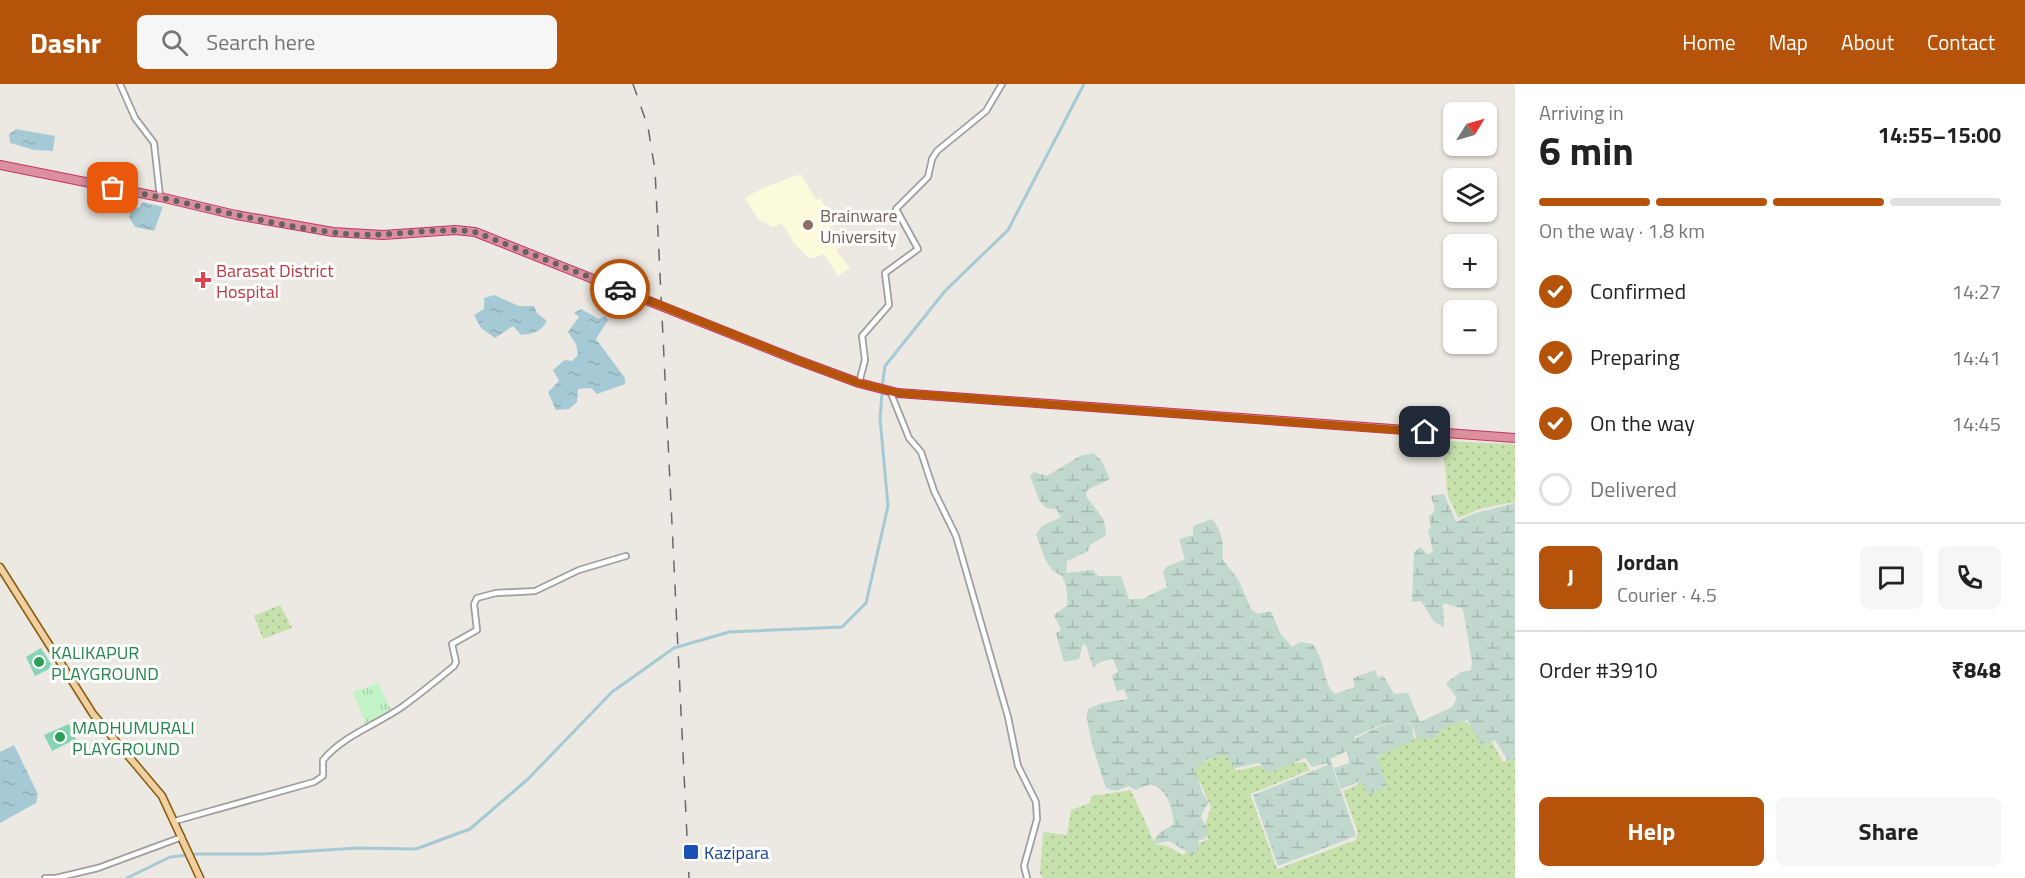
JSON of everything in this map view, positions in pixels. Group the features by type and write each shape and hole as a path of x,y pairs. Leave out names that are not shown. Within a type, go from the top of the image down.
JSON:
{"highway":[{"path":"0,165 160,197 230,214 333,232 383,236 455,230 475,232 859,383 884,390 954,399 1515,438"}],"main road":[{"path":"0,567 83,700 148,777 175,821 200,878"}],"street":[{"path":"120,84 135,118 154,144 160,197"},
{"path":"859,383 865,360 862,336 889,305 885,273 918,249 896,208 928,177 932,159 938,151 986,111 1002,84"},
{"path":"884,390 909,438 921,452 934,491 956,536 1008,717 1018,766 1036,802 1037,819 1024,866 1026,878"},
{"path":"175,821 211,808 286,792 320,779 324,774 323,759 331,752 373,722 401,707 454,666 456,662 452,644 477,630 474,604 477,598 496,593 535,591 570,573 627,556"},
{"path":"45,878 55,878 98,868 182,837"}],"shaded area":[{"name":"Brainware University","path":"801,174 816,200 820,198 836,222 830,227 841,247 836,250 850,268 838,276 824,254 810,259 794,243 782,223 773,227 758,219 745,198 765,187"}],"green space":[{"path":"1442,441 1515,444 1515,502 1483,508 1458,518 1448,496"},
{"path":"1093,453 1101,460 1110,479 1087,490 1086,496 1103,519 1106,530 1105,536 1090,545 1088,551 1067,561 1066,573 1093,570 1098,576 1121,576 1129,599 1142,599 1167,587 1163,572 1166,567 1185,559 1179,539 1193,535 1193,526 1212,519 1222,538 1222,559 1238,579 1251,609 1258,614 1271,611 1280,633 1292,647 1300,642 1312,644 1320,657 1328,684 1335,694 1355,687 1353,678 1375,670 1378,678 1383,675 1394,694 1408,693 1420,722 1452,707 1457,698 1446,683 1461,672 1471,670 1472,662 1463,609 1443,603 1444,627 1434,622 1421,601 1412,602 1414,552 1421,547 1427,554 1433,552 1428,530 1431,528 1429,517 1435,510 1431,496 1444,494 1456,522 1473,514 1515,503 1515,756 1508,761 1495,740 1482,746 1467,720 1445,727 1431,739 1416,737 1412,724 1405,722 1412,725 1414,740 1377,756 1387,786 1368,795 1361,781 1341,789 1334,768 1349,763 1347,751 1330,759 1356,836 1278,866 1253,795 1328,765 1327,763 1312,767 1305,758 1269,773 1259,763 1235,768 1225,754 1207,760 1195,769 1202,792 1208,802 1201,817 1208,830 1205,839 1199,840 1197,851 1192,855 1169,841 1152,844 1159,833 1174,824 1170,805 1161,790 1151,784 1135,790 1129,786 1115,791 1106,788 1090,735 1088,709 1102,703 1128,699 1124,689 1117,692 1112,676 1118,671 1113,659 1100,662 1093,668 1086,645 1083,644 1079,659 1064,662 1056,633 1061,630 1054,615 1068,605 1066,585 1062,576 1052,570 1045,559 1036,534 1042,526 1061,517 1056,509 1046,508 1039,500 1030,476 1034,472 1047,476 1080,456","holes":["1383,725 1355,739 1354,737"]},
{"path":"280,605 292,628 263,639 254,616"},
{"name":"KALIKAPUR PLAYGROUND","path":"41,648 53,667 35,676 26,657"},
{"path":"378,683 392,712 367,728 353,692"},
{"path":"1461,719 1492,742 1503,762 1515,757 1515,878 1043,878 1040,874 1043,832 1067,835 1071,810 1090,803 1091,796 1131,790 1155,844 1167,846 1183,855 1208,839 1204,829 1211,807 1193,767 1227,752 1236,771 1256,766 1305,762 1310,770 1250,794 1277,869 1356,840 1358,833 1343,791 1367,777 1380,752"},
{"name":"MADHUMURALI PLAYGROUND","path":"69,724 76,739 52,751 44,735"}],"water":[{"path":"16,129 55,136 53,151 34,150 10,143 9,134"},
{"path":"143,202 163,207 154,231 135,227 129,217 132,206 139,208"},
{"path":"494,295 519,306 534,306 537,313 547,321 542,328 533,333 521,335 513,326 495,338 481,328 474,315 484,309 484,298"},
{"path":"581,309 599,319 605,316 608,320 596,339 625,378 625,384 597,394 591,388 578,389 577,402 569,409 556,410 548,392 559,381 553,370 565,360 572,361 578,355 576,344 568,332 579,317 574,313"},
{"path":"14,745 38,794 36,803 0,823 0,752"}],"waterway":[{"path":"882,388 885,366 945,291 1008,230 1084,84"},
{"path":"193,854 263,854 358,848 416,849 470,829 528,779 612,692 674,648 729,632 842,627 866,603 888,506 880,418 882,393"},
{"path":"127,878 170,857 188,855"}],"railway":[{"path":"633,84 648,127 655,170 689,878"}],"way so far":[{"path":"113,188 275,223 333,232 383,236 455,230 475,232 620,289"}],"place":[{"name":"Brainware University","path":"808,225"},
{"name":"Barasat District Hospital","path":"203,280"},
{"name":"KALIKAPUR PLAYGROUND","path":"39,662"},
{"name":"MADHUMURALI PLAYGROUND","path":"60,737"},
{"name":"Kazipara","path":"691,852"}],"route":[{"path":"620,289 660,307 732,332 805,363 859,383 898,393 1035,405 1425,432"}]}
